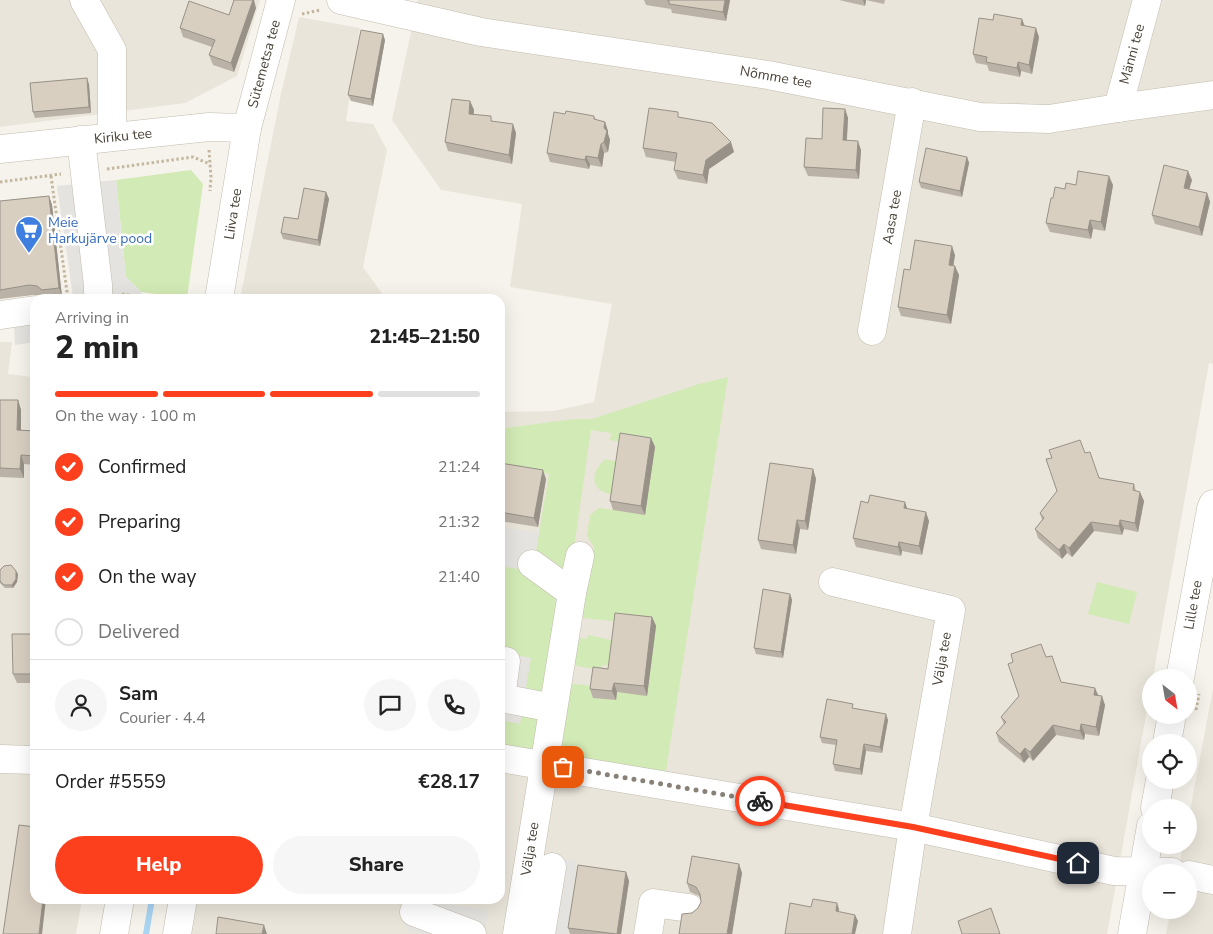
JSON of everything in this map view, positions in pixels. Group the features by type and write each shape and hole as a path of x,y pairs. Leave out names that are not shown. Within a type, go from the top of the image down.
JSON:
{"street":[{"path":"84,0 112,50 112,136"},
{"name":"Sütemetsa tee","path":"247,128 281,0"},
{"name":"Nõmme tee","path":"341,0 481,32 768,74 980,117 1048,119 1213,95"},
{"name":"Männi tee","path":"1118,108 1147,0"},
{"name":"Aasa tee","path":"872,331 912,102"},
{"name":"Kiriku tee","path":"0,149 209,127 247,128"},
{"name":"Liiva tee","path":"220,294 247,128"},
{"path":"81,140 98,294"},
{"path":"1,315 30,311"},
{"name":"Lille tee","path":"1182,669 1213,504"},
{"name":"Välja tee","path":"517,934 572,593 580,556"},
{"path":"532,564 572,593"},
{"name":"Välja tee","path":"833,582 951,610 913,827 897,934"},
{"path":"505,670 506,661"},
{"path":"505,699 553,708"},
{"path":"0,759 30,760"},
{"path":"505,759 913,827 1114,871 1142,872"},
{"path":"542,934 552,867"},
{"path":"1197,877 1213,880"},
{"path":"1132,934 1142,878"},
{"path":"648,934 653,903 689,908"},
{"path":"114,934 119,904"},
{"path":"177,934 182,904"},
{"path":"414,912 472,934"}],"path":[{"path":"209,127 210,193"},
{"path":"51,176 67,294"}],"shaded area":[{"path":"0,0 260,0 237,76 185,103 0,127"},
{"path":"418,0 1213,0 1213,364 1209,363 1154,669 1142,669 1142,724 1144,724 1107,934 168,934 173,904 505,904 505,412 554,411 594,402 612,304 510,287 522,204 441,190 392,120"},
{"path":"299,17 360,28 346,121 373,124 387,150 363,267 382,294 241,294 281,94"},
{"path":"116,180 126,277 141,292 140,294 73,294 57,186"},
{"path":"30,303 30,343 15,345 13,305"},
{"path":"0,342 12,342 8,374 30,377 30,904 81,904 76,934 0,934"},
{"path":"505,528 539,533 535,556 527,570 505,567"},
{"path":"505,653 531,658 520,724 505,721"},
{"path":"1213,689 1213,934 1166,934 1169,919 1197,919 1197,864 1179,864 1181,854 1197,854 1197,799 1192,799 1194,789 1197,789 1197,774"},
{"path":"547,858 577,861 567,934 535,934"},
{"path":"409,904 445,904 488,910 485,934 423,934 405,930"}],"green space":[{"path":"191,170 203,184 188,294 141,292 126,277 116,180"},
{"path":"728,377 665,777 553,754 565,689 574,684 595,686 594,698 615,700 617,692 656,626 584,618 577,613 594,547 587,536 590,515 599,508 645,514 655,447 610,440 611,433 591,430 573,555 568,576 535,556 549,474 505,467 505,428 574,419 592,419 699,384"},
{"path":"606,459 620,463 616,495 600,490 595,482 595,473 599,465"},
{"path":"505,567 532,571 559,593 546,697 527,696 505,660"},
{"path":"1097,582 1137,592 1129,624 1088,614"},
{"path":"588,635 616,641 613,666 602,665 601,670 577,666 568,659 571,643 581,638 587,639"},
{"path":"522,710 538,714 537,744 525,753 505,750 505,721 520,723"}],"building":[{"path":"234,0 253,0 231,63 209,55 215,40 180,28 189,1 229,15"},
{"path":"669,0 725,0 723,12 669,4"},
{"path":"994,14 1022,19 1021,25 1036,28 1029,65 1018,62 1017,68 986,62 987,57 973,54 979,18 993,20"},
{"path":"361,30 383,34 371,99 348,95"},
{"path":"87,78 89,107 33,112 30,83"},
{"path":"452,99 470,101 469,114 491,116 491,121 513,124 509,155 445,142"},
{"path":"649,108 678,112 678,117 712,123 731,142 706,160 703,175 674,170 677,153 643,148"},
{"path":"823,108 845,109 843,140 858,141 856,170 804,167 806,138 822,139"},
{"path":"566,111 594,116 594,119 605,122 604,128 607,131 604,142 601,144 598,158 586,156 585,160 547,153 554,112 565,114"},
{"path":"926,148 967,157 960,191 919,182"},
{"path":"1164,165 1188,171 1184,188 1207,193 1199,227 1152,215"},
{"path":"1078,171 1109,176 1101,222 1090,220 1088,230 1046,223 1055,187 1065,189 1066,183 1076,185"},
{"path":"304,188 326,192 318,240 281,233 284,217 298,219"},
{"name":"Meie Harkujärve pood","path":"49,196 59,288 42,290 37,286 29,285 0,290 0,201"},
{"path":"915,240 952,246 949,265 955,266 947,315 898,307 904,269 910,270"},
{"path":"0,400 18,400 17,430 30,431 30,456 21,455 20,469 0,468"},
{"path":"620,433 651,438 641,506 610,501"},
{"path":"1080,440 1085,453 1090,452 1099,478 1134,484 1133,490 1140,492 1135,523 1120,520 1119,526 1091,522 1069,548 1064,544 1059,550 1035,529 1044,518 1040,513 1057,491 1046,459 1052,458 1049,450"},
{"path":"770,463 813,469 805,521 797,520 793,545 758,540"},
{"path":"505,464 543,470 534,518 505,513"},
{"path":"870,495 905,502 904,508 926,512 919,546 899,542 898,547 853,538 861,501 868,503"},
{"path":"11,565 16,571 16,579 12,585 4,585 0,581 0,570 4,566"},
{"path":"763,589 790,594 781,652 754,648"},
{"path":"615,613 652,617 644,686 614,683 612,691 590,689 593,667 608,669"},
{"path":"12,634 30,634 30,674 13,674"},
{"path":"1041,644 1046,657 1052,656 1061,682 1095,688 1094,695 1102,696 1096,727 1081,724 1080,731 1053,725 1030,752 1025,748 1020,754 996,733 1006,722 1001,717 1019,696 1008,664 1013,662 1011,654"},
{"path":"827,699 853,704 852,708 886,714 880,747 864,744 860,769 833,764 837,740 820,737"},
{"path":"19,825 30,826 30,904 42,904 39,934 3,934"},
{"path":"692,856 739,864 727,934 679,934 682,914 692,913 701,902 700,894 696,887 687,883"},
{"path":"578,865 626,872 617,934 568,928"},
{"path":"813,899 837,903 836,911 855,915 852,934 785,934 790,903 811,907"},
{"path":"991,908 1000,934 962,934 958,921"},
{"path":"218,917 264,925 262,934 216,934"}],"waterway":[{"path":"146,934 151,904"}],"way so far":[{"path":"563,767 760,801"}],"place":[{"name":"Meie Harkujärve pood","path":"29,254"}],"route":[{"path":"760,801 913,827 1078,863"}]}
